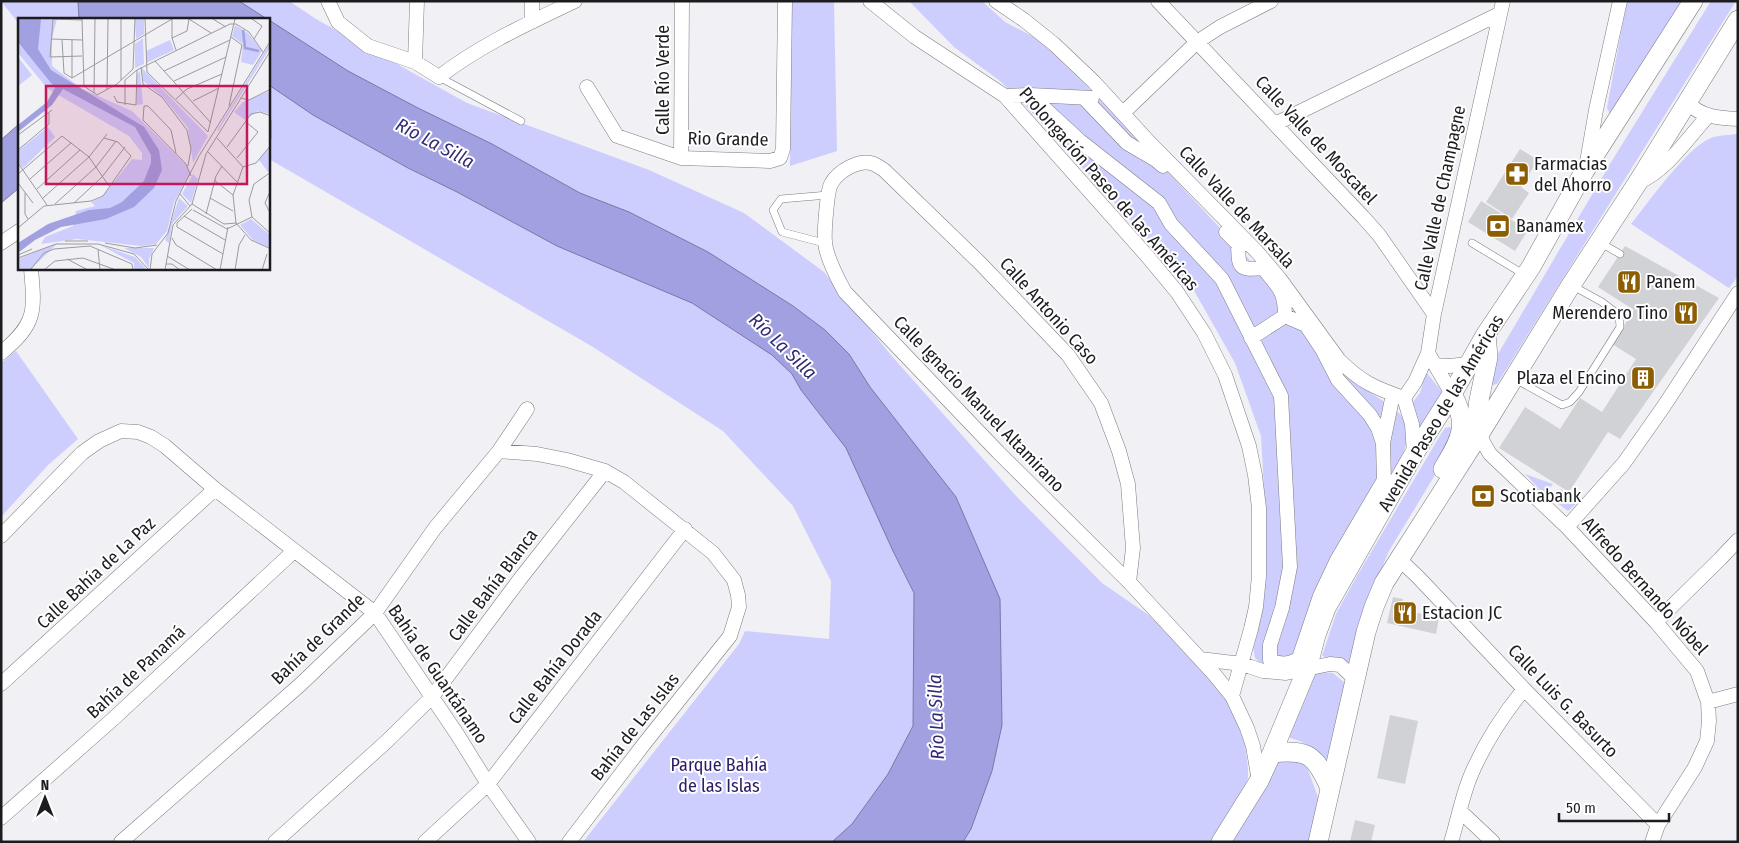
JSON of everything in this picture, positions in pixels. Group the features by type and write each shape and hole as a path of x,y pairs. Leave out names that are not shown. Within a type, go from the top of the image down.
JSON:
{"main road":[{"name":"Avenida Paseo de las Américas","path":"1221,842 1259,781 1272,753 1307,668 1326,608 1414,454 1452,394 1486,334 1526,275 1586,170 1693,1"},
{"path":"1318,842 1355,679 1374,607 1384,583 1638,182 1738,20"},
{"path":"1480,433 1478,405 1488,357 1486,334"},
{"path":"1428,513 1438,477 1462,433 1460,413 1452,394"},
{"path":"1272,753 1297,751 1309,755 1318,766 1330,788"}],"street":[{"path":"328,1 338,22 368,46 416,62 439,77 459,61 575,1"},
{"path":"416,62 417,1"},
{"path":"532,1 532,22"},
{"name":"Calle Río Verde","path":"681,158 682,1"},
{"name":"Rio Grande","path":"586,86 617,136 681,158 770,161 780,158 783,149 785,1"},
{"name":"Prolongación Paseo de las Américas","path":"870,1 915,37 1005,96 1177,292 1204,333 1225,375 1250,446 1259,508 1259,576 1256,607 1244,658 1232,696"},
{"name":"Calle Valle de Marsala","path":"996,1 1054,44 1094,82 1258,253 1280,279 1339,360 1361,380 1374,388 1398,396"},
{"name":"Calle Valle de Moscatel","path":"1158,1 1379,235 1434,314"},
{"path":"1124,114 1197,42 1220,27 1271,1"},
{"path":"1586,170 1596,110 1620,1"},
{"path":"1276,124 1501,8"},
{"name":"Calle Valle de Champagne","path":"1398,396 1415,382 1432,359 1434,314 1501,8"},
{"path":"1030,94 1080,141 1159,203 1171,224 1222,279 1281,396 1290,567 1282,608 1270,645 1270,660 1287,663 1299,658 1320,596 1337,560 1384,480 1383,443 1391,409 1398,396"},
{"path":"1005,96 1030,94 1109,98"},
{"path":"1084,98 1127,142 1156,160 1238,244 1237,259 1240,265 1251,270 1263,268 1284,295 1285,316"},
{"path":"1687,103 1708,116 1738,119"},
{"path":"1638,182 1650,177 1661,167 1708,116"},
{"name":"Calle Ignacio Manuel Altamirano","path":"874,164 864,162 847,168 831,184 828,196 824,243 836,277 845,292 998,452 1129,582 1200,658 1232,696 1253,746 1259,781"},
{"name":"Calle Antonio Caso","path":"874,164 894,180 980,263 1068,355 1101,403 1119,451 1128,484 1133,548 1129,582"},
{"path":"1,243 18,232"},
{"path":"1,352 26,329 32,315 34,297 31,270"},
{"path":"1567,527 1624,463 1734,308 1738,293"},
{"path":"1252,338 1285,316"},
{"path":"1285,316 1306,325 1322,349 1338,380 1370,415 1378,428 1383,443"},
{"path":"1432,359 1449,366 1469,364"},
{"path":"1432,359 1452,394"},
{"path":"1398,396 1412,424 1414,454"},
{"name":"Bahía de Grande","path":"121,842 301,684 375,613 435,528 499,451 527,409"},
{"name":"Bahía de Guantánamo","path":"1,536 82,453 99,441 122,431 138,432 151,437 165,446 215,489 375,613 457,734 488,784 529,842"},
{"name":"Alfredo Bernando Nóbel","path":"1480,433 1490,454 1567,527 1656,622 1697,671 1708,702 1710,721 1707,741 1695,767 1658,826 1652,842"},
{"path":"499,451 537,454 605,470 624,482 685,529"},
{"name":"Calle Bahía Blanca","path":"275,842 386,742 432,697 520,578 605,470"},
{"name":"Calle Bahía de La Paz","path":"1,684 215,489"},
{"name":"Bahía de Las Islas","path":"569,842 730,636 739,607 734,580 713,553 685,529"},
{"name":"Calle Bahía Dorada","path":"425,842 488,784 685,529"},
{"path":"1656,622 1738,540"},
{"name":"Bahía de Panamá","path":"1,818 113,719 294,551"},
{"name":"Calle Luis G. Basurto","path":"1399,559 1418,576 1524,689 1658,826"},
{"path":"1200,658 1244,658 1269,654"},
{"path":"1244,658 1263,671 1286,673 1330,664 1340,665 1355,679"},
{"path":"1451,842 1471,775 1487,742 1508,708 1524,689"},
{"path":"1708,702 1738,694"},
{"path":"1460,811 1493,842"}],"lane":[{"path":"439,77 521,121"},
{"path":"824,243 782,232 773,210 781,199 828,196"},
{"path":"1599,242 1620,254"},
{"path":"1472,243 1526,275"},
{"path":"1513,378 1562,405 1570,402 1579,392 1620,327 1619,315 1602,302 1571,285"}],"green space":[{"name":"Parque Bahía de las Islas","path":"1,1 289,1 316,19 467,103 649,170 744,213 824,272 890,354 1016,496 1102,583 1150,616 1222,691 1235,713 1245,742 1248,778 1245,786 1210,842 583,842 739,644 745,631 829,639 831,581 793,506 723,431 593,347 270,160 270,18 18,18 18,23"},
{"path":"791,1 834,1 837,151 790,166"},
{"path":"909,1 982,1 1005,22 1038,39 1101,100 1260,271 1303,328 1362,387 1400,414 1407,427 1407,443 1400,460 1352,533 1289,666 1261,664 1255,658 1253,647 1266,580 1266,523 1261,436 1235,363 1192,287 1023,103 1000,81 954,47"},
{"path":"1627,1 1681,1 1620,108 1610,114 1607,108"},
{"path":"1711,1 1736,1 1497,384 1492,385 1487,382 1488,371 1613,159"},
{"path":"1738,134 1738,276 1729,288 1631,224 1668,177 1701,143 1711,138"},
{"path":"16,351 78,439 48,465 1,517 1,363"},
{"path":"1426,372 1443,393 1417,435 1419,420 1413,402 1420,393"},
{"path":"1450,427 1458,437 1389,551 1369,599 1349,663 1322,656 1336,614 1357,576 1441,434 1445,428"},
{"path":"1525,474 1553,484 1544,494"},
{"path":"1561,489 1577,503 1568,511 1552,499"},
{"path":"1322,672 1333,673 1345,683 1327,762 1309,746 1287,737 1312,674"},
{"path":"1293,758 1306,764 1320,803 1311,842 1233,842 1276,761"}],"water":[{"path":"78,1 239,1 265,18 79,18"},
{"name":"Río La Silla","path":"270,21 348,71 418,108 492,144 580,193 629,212 708,252 793,306 825,330 849,354 870,387 956,497 1000,599 1002,725 992,771 971,829 963,842 832,842 852,824 888,774 913,726 914,593 846,448 801,390 792,374 772,355 692,303 557,246 408,168 313,115 270,86"},
{"path":"18,125 18,189 1,203 1,140"}],"building":[{"name":"Farmacias del Ahorro","path":"1520,149 1538,160 1521,187 1529,193 1512,219 1486,202"},
{"name":"Banamex","path":"1481,201 1528,230 1515,251 1468,222"},
{"name":"Plaza el Encino","path":"1625,246 1719,298 1620,439 1608,432 1569,492 1499,448 1525,407 1560,429 1580,398 1602,412 1636,359 1612,344 1634,310 1598,287"},
{"name":"Estacion JC","path":"1393,597 1403,599 1401,609 1439,618 1436,634 1387,623"},
{"path":"1390,715 1418,721 1405,784 1377,778"},
{"path":"1355,820 1375,825 1371,842 1350,842"}],"place":[{"name":"Farmacias del Ahorro","path":"1517,174"},
{"name":"Banamex","path":"1498,226"},
{"name":"Panem","path":"1629,282"},
{"name":"Merendero Tino","path":"1686,313"},
{"name":"Plaza el Encino","path":"1643,378"},
{"name":"Scotiabank","path":"1483,496"},
{"name":"Estacion JC","path":"1405,613"}]}
